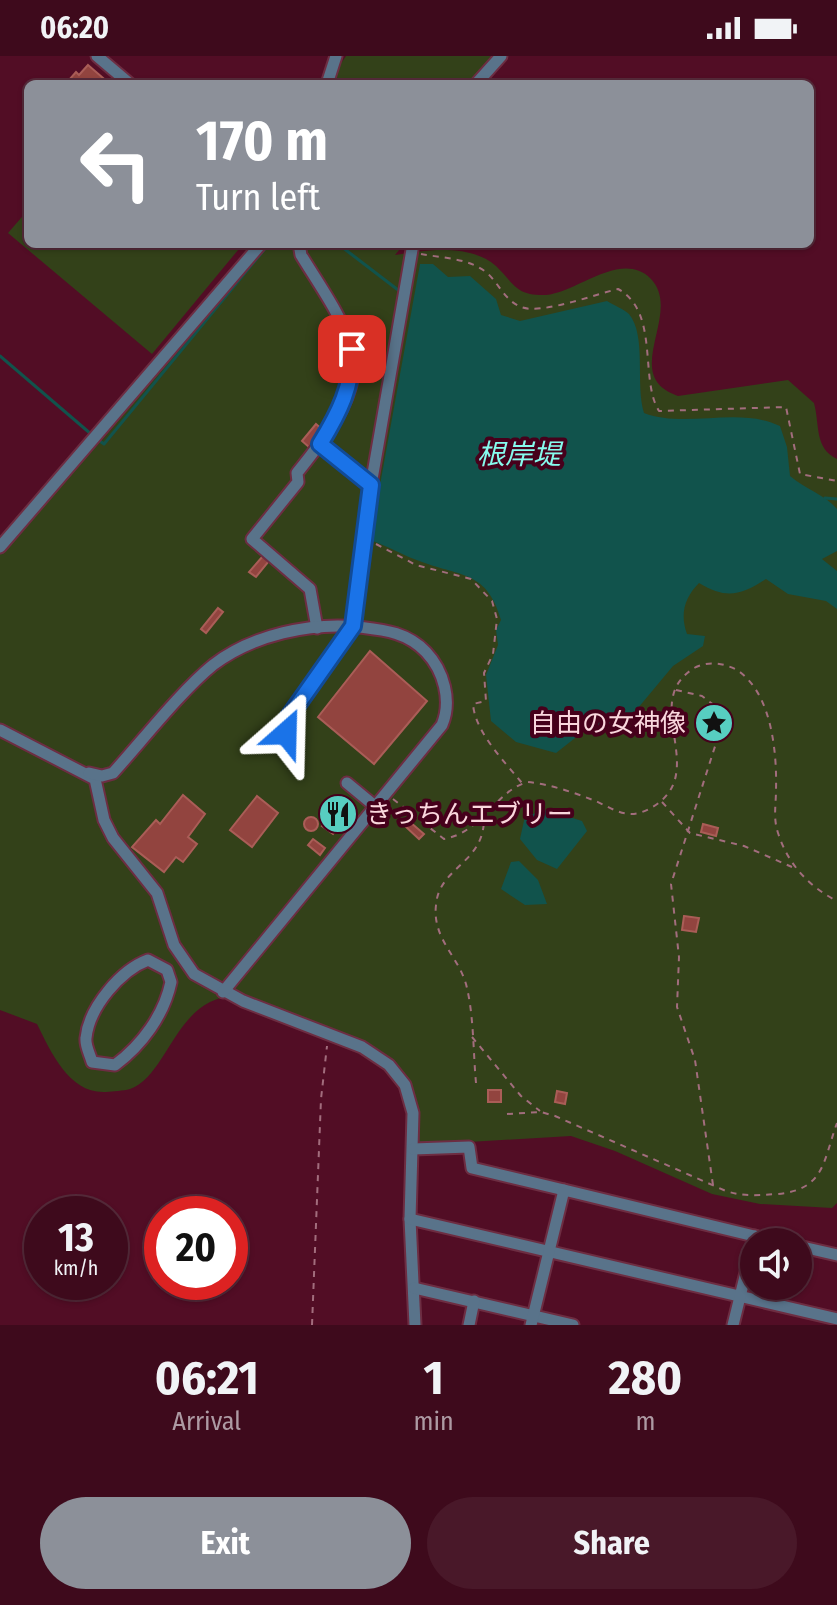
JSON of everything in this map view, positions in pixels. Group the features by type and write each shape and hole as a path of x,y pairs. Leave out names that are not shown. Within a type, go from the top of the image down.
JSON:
{"street":[{"path":"97,56 125,80"},
{"path":"328,80 336,56"},
{"path":"480,80 501,56"},
{"path":"0,547 258,248"},
{"path":"300,248 352,349 352,367 340,412 297,473 298,482 252,539 310,589 317,628"},
{"path":"286,733 286,721 353,626 371,485 415,249"},
{"path":"320,444 371,485"},
{"path":"0,730 89,773 102,776 113,773 214,665 269,636 353,626 401,634 420,646 431,658 448,696 448,710 442,725 223,992"},
{"path":"89,773 98,788 104,820 113,838 157,893 174,945 183,961 205,983 378,1056 399,1075 413,1113 410,1219 415,1325"},
{"path":"347,783 376,807"},
{"path":"148,960 167,970 171,982 156,1021 131,1053 115,1065 92,1062 85,1042 88,1027 107,994 132,966 148,960"},
{"path":"413,1149 469,1147 472,1168 740,1232"},
{"path":"532,1320 564,1190"},
{"path":"410,1219 740,1296 733,1325"},
{"path":"812,1249 837,1255"},
{"path":"414,1288 474,1301 532,1320 573,1325"},
{"path":"757,1300 837,1319"},
{"path":"469,1325 474,1301"}],"path":[{"path":"415,249 469,263 487,273 505,296 522,308 542,308 618,289 642,321 650,352 650,397 659,411 786,407 800,474 837,481"},
{"path":"371,538 375,544 416,565 471,579 492,601 497,619 493,654 484,673 486,701 473,704 473,709 484,732 522,783"},
{"path":"386,793 444,839 465,832 522,783 536,783 632,814 661,801 676,779 670,718 674,690 688,671 711,663 731,667 752,685 768,716 776,789 776,824 793,867"},
{"path":"674,690 702,696 732,719 718,737 690,833 671,884 679,957 676,998 695,1060 713,1185"},
{"path":"717,709 703,720 704,725 718,737"},
{"path":"661,801 690,833 744,846 793,867 808,882 837,901"},
{"path":"476,1083 465,983 440,936 436,903 445,881 478,849 484,817"},
{"path":"312,1325 321,1099 328,1033"},
{"path":"472,1036 521,1096 541,1112 713,1185 749,1196 795,1192 823,1169 837,1123"},
{"path":"507,1114 541,1112"}],"green space":[{"path":"346,56 491,56 473,80 335,80 335,72"},
{"path":"24,215 24,246 8,233"},
{"path":"26,248 240,248 152,354"},
{"path":"262,248 401,248 395,255 433,250 461,251 485,259 521,291 536,295 558,293 612,271 638,271 650,278 659,292 661,308 652,359 653,374 661,387 678,396 788,380 814,403 821,442 837,459 837,1203 832,1208 760,1204 712,1194 615,1151 571,1136 419,1145 412,1089 394,1062 361,1043 251,997 221,998 203,1006 176,1035 144,1081 130,1089 106,1092 93,1091 72,1079 55,1058 37,1024 0,1010 0,554 103,439"}],"water":[{"name":"根岸堤","path":"420,264 433,264 448,277 470,276 496,299 501,315 520,321 607,301 624,310 629,314 638,335 644,413 677,419 747,418 780,426 787,447 790,476 837,509 837,551 822,559 837,571 837,609 826,601 788,594 766,579 733,593 717,592 699,583 687,601 684,620 687,634 705,636 703,646 673,666 633,714 602,730 584,731 556,753 516,742 491,721 486,675 498,645 496,630 501,620 488,592 471,578 415,560 370,540"},
{"path":"548,810 582,821 587,831 557,869 537,860 520,839 525,816"},
{"path":"519,861 538,880 547,904 525,905 501,889 511,862"}],"building":[{"path":"88,65 105,80 69,80 76,72 79,75"},
{"path":"316,424 323,430 309,447 302,441"},
{"path":"263,556 269,561 256,577 249,572"},
{"path":"218,608 223,612 206,633 201,629"},
{"path":"370,651 427,701 374,764 318,717"},
{"path":"183,795 205,814 188,837 197,844 183,862 176,857 164,872 132,847 156,820 160,824"},
{"path":"257,796 278,813 252,847 230,830"},
{"path":"347,805 356,812 345,826 341,824 333,834 322,826 332,813 340,813"},
{"path":"311,817 318,824 311,831 304,824"},
{"path":"410,822 424,834 419,839 406,827"},
{"path":"703,824 718,828 716,836 701,832"},
{"path":"313,839 325,848 320,855 308,845"},
{"path":"684,916 699,918 696,932 682,930"},
{"path":"488,1090 501,1090 501,1102 488,1102"},
{"path":"557,1091 567,1093 565,1104 555,1102"}],"waterway":[{"path":"97,439 104,444 266,248"},
{"path":"343,248 402,293"},
{"path":"0,356 91,434"},
{"path":"825,498 837,499"}],"place":[{"name":"自由の女神像","path":"714,723"},
{"name":"きっちんエブリー","path":"338,814"}],"route":[{"path":"286,733 286,721 353,626 371,485 320,444 340,412 352,367 352,349"}]}
